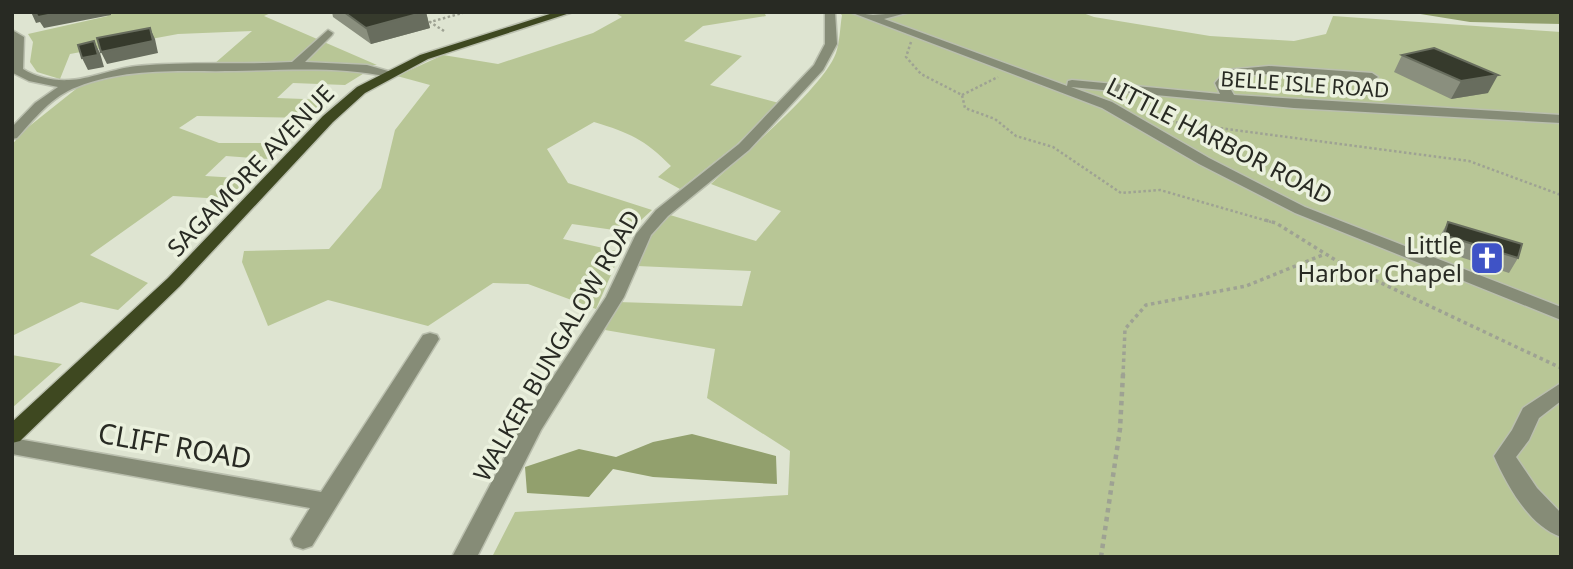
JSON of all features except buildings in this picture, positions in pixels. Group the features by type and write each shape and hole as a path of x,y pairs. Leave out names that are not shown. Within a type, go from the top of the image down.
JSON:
{"main road":[{"name":"SAGAMORE AVENUE","path":"12,435 174,282 328,119 361,90 389,73 450,48 568,12"}],"street":[{"name":"WALKER BUNGALOW ROAD","path":"464,557 532,427 615,297 644,234 662,213 744,148 819,67 831,44 830,12"},
{"name":"LITTLE HARBOR ROAD","path":"855,12 1047,82 1131,117 1204,161 1300,210 1561,314"},
{"path":"873,18 905,12"},
{"path":"12,33 19,37 17,70 23,76 70,84 144,67 231,68 332,63 389,73"},
{"path":"297,63 328,33"},
{"path":"1229,98 1221,83 1230,73 1282,71 1372,77"},
{"name":"BELLE ISLE ROAD","path":"1047,82 1229,98 1561,119"},
{"path":"13,134 70,84"},
{"path":"303,539 429,339"},
{"path":"1561,390 1531,413 1521,434 1505,456 1513,475 1533,503 1561,527"},
{"name":"CLIFF ROAD","path":"12,446 326,502"}],"path":[{"path":"444,31 430,22 466,12"},
{"path":"914,34 906,57 921,74 962,95 965,108 995,119 1016,136 1053,147 1121,194 1160,190 1276,223 1345,266 1561,368"},
{"path":"962,95 1012,70"},
{"path":"1131,117 1469,161 1561,195"},
{"path":"1101,557 1120,429 1125,329 1146,305 1246,286 1325,254"}],"shaded area":[{"path":"101,12 273,12 264,16 377,65 331,65 366,72 345,85 293,83 277,98 331,100 313,118 197,116 179,128 219,143 286,143 268,159 226,156 205,176 255,179 224,199 173,196 90,255 148,283 118,310 81,302 12,336 12,145 22,132 81,85 158,67 214,64 252,31 178,34 70,54 60,79 37,72 30,62 33,42 28,34 108,16"},
{"path":"614,12 764,12 766,16 703,26 684,41 742,56 710,85 779,103 736,145 680,189 658,177 671,166 653,149 627,134 594,122 547,149 568,183 652,210 628,232 572,224 563,239 621,252 596,309 528,284 493,283 428,326 328,300 268,326 242,262 244,251 329,249 381,188 395,130 430,85 397,76 443,55 498,64 593,33 622,17"},
{"path":"838,12 1080,12 1094,17 1210,36 1294,41 1326,34 1333,16 1561,32 1561,557 492,557 515,512 788,495 790,451 707,398 715,349 605,330 618,302 742,306 751,271 637,266 652,234 670,215 756,241 781,211 711,184 816,84 836,53 842,15"},
{"path":"1408,12 1561,12 1561,24 1470,22"},
{"path":"12,355 62,364 12,408"},
{"path":"692,434 776,456 777,484 653,477 613,469 589,497 527,493 525,467 579,449 616,457 653,442"}],"place":[{"name":"Little Harbor Chapel","path":"1487,258"}]}
